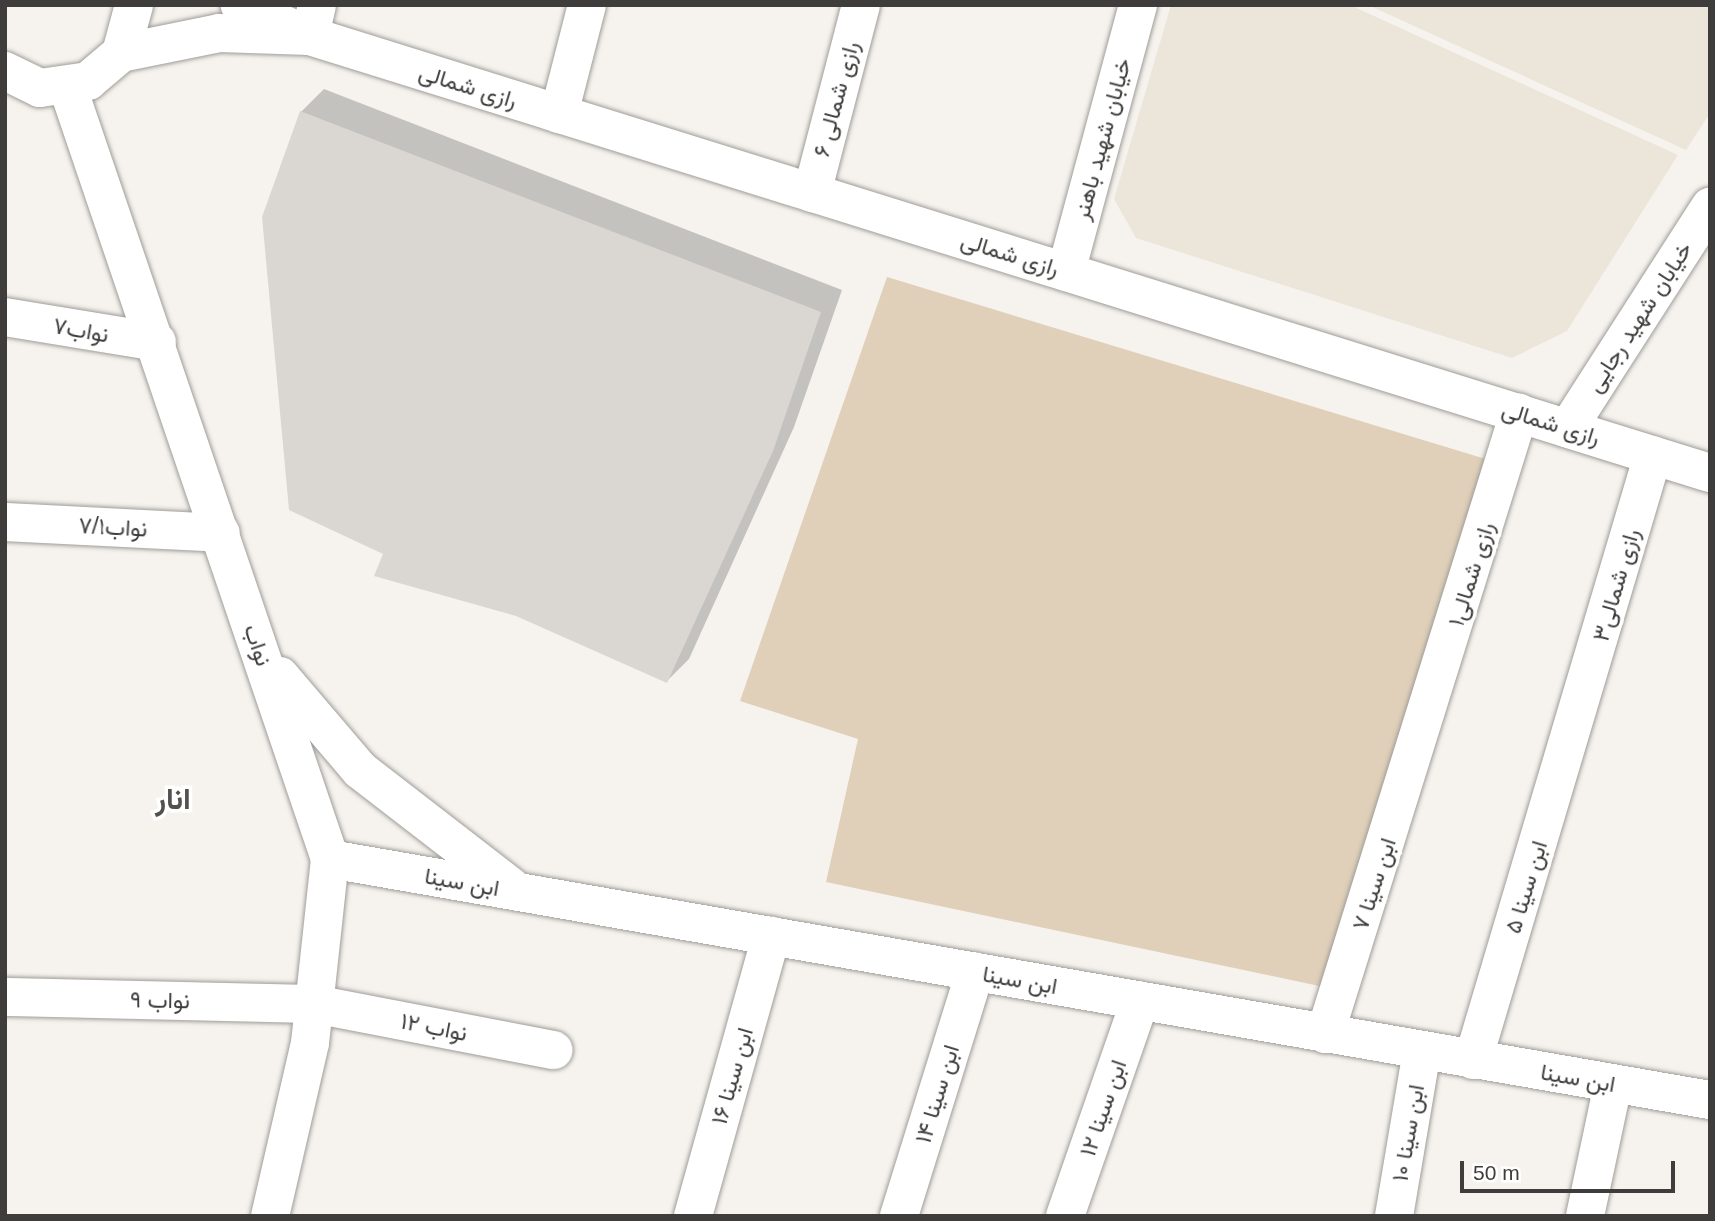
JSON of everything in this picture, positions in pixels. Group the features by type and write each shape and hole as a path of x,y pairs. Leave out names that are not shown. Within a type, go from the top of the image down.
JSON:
{"street":[{"path":"5,71 40,88 68,88 106,70 121,53 134,5"},
{"path":"240,5 313,21"},
{"path":"559,114 587,5"},
{"name":"رازی شمالی ۶","path":"812,193 861,5"},
{"name":"خیابان شهید باهنر","path":"1066,272 1138,5"},
{"path":"121,53 219,33 313,21"},
{"name":"رازی شمالی","path":"313,21 559,114 1710,473"},
{"name":"نواب","path":"68,88 157,342 330,859 314,1004 270,1216"},
{"name":"خیابان شهید رجایی","path":"1568,428 1710,207"},
{"name":"نواب۷","path":"5,317 157,342"},
{"name":"رازی شمالی۱","path":"1422,735 1519,413"},
{"name":"رازی شمالی۳","path":"1579,715 1653,455"},
{"name":"نواب۷/۱","path":"5,522 221,533"},
{"path":"261,652 360,771 518,892"},
{"name":"ابن سینا ۵","path":"1473,1060 1579,715"},
{"name":"ابن سینا ۷","path":"1325,1034 1422,735"},
{"name":"ابن سینا","path":"330,859 1710,1100"},
{"name":"ابن سینا ۱۶","path":"693,1216 771,936"},
{"name":"ابن سینا ۱۴","path":"899,1216 975,972"},
{"name":"نواب ۹","path":"5,997 314,1004"},
{"name":"ابن سینا ۱۲","path":"1065,1216 1140,1001"},
{"name":"نواب ۱۲","path":"314,1004 554,1050"},
{"name":"ابن سینا ۱۰","path":"1394,1216 1422,1051"},
{"path":"1585,1216 1614,1084"}],"shaded area":[{"path":"1171,5 1350,5 1678,155 1567,331 1512,358 1136,238 1114,199"},
{"path":"1368,5 1710,5 1710,113 1686,150"},
{"path":"887,277 1489,460 1324,987 826,882 858,739 740,701"}],"building":[{"path":"300,111 821,312 773,451 667,683 516,616 374,576 383,554 289,510 262,217"}],"district":[{"name":"انار","path":"173,799"}]}
